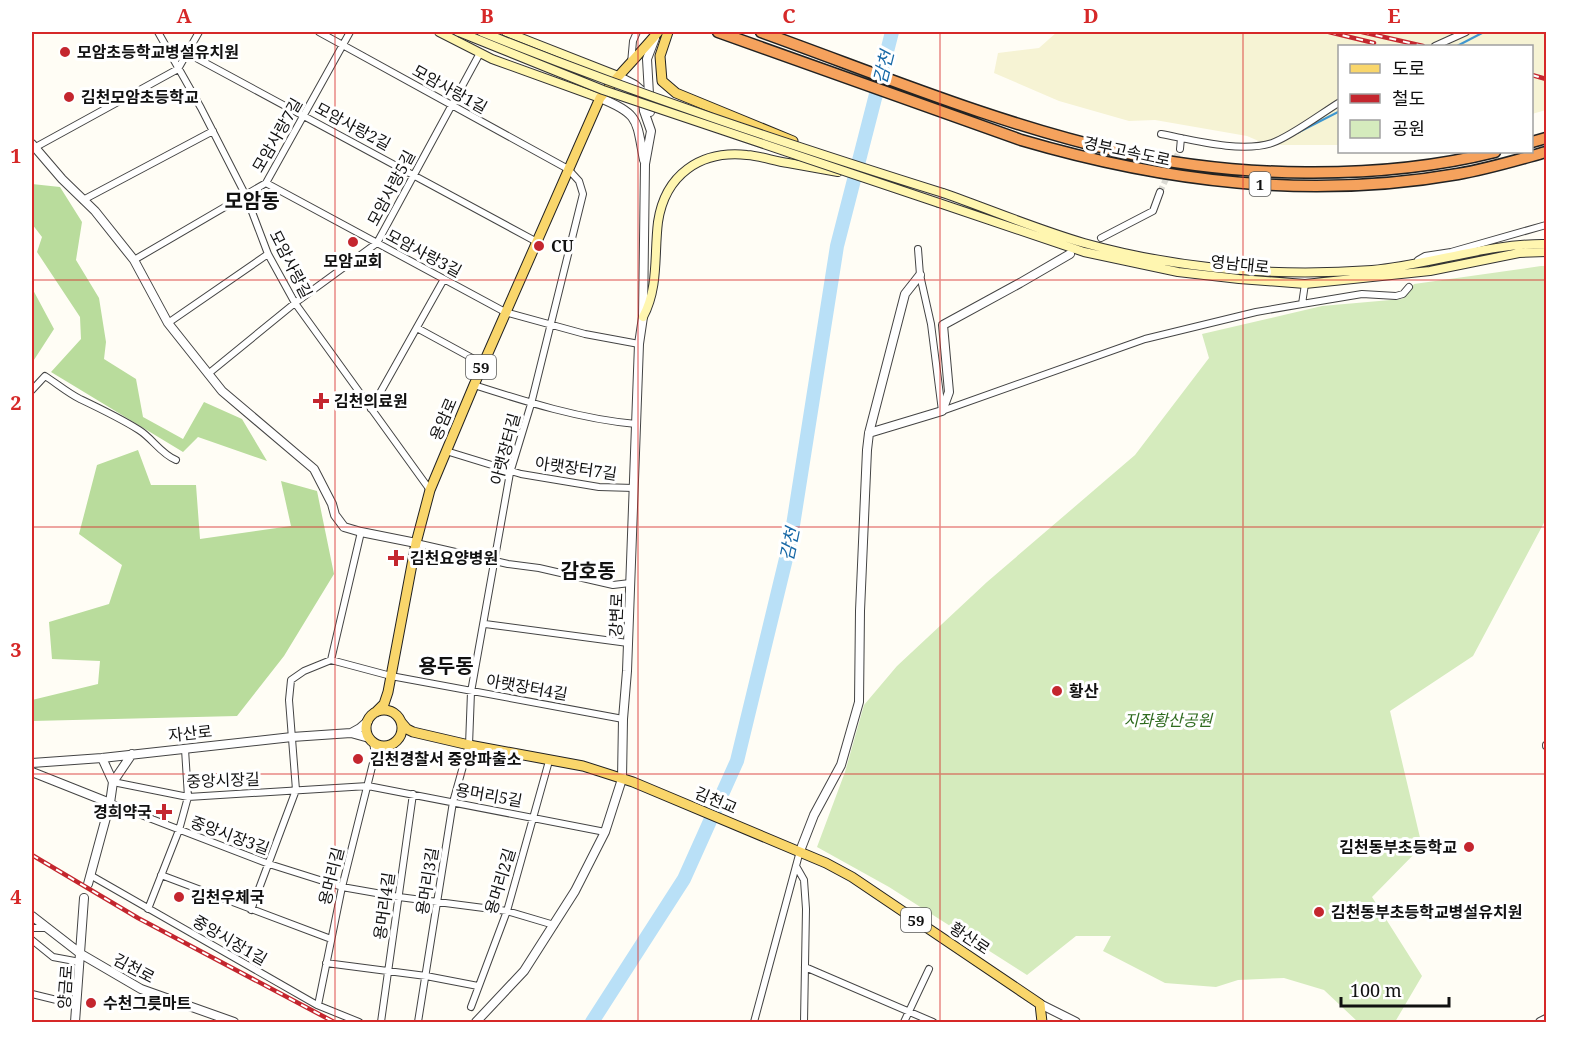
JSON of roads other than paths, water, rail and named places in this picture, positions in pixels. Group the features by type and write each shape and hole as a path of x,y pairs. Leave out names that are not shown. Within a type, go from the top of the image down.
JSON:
{"highway":[{"name":"경부고속도로","path":"718,32 977,125 1068,154 1161,174 1223,182 1348,186 1458,174 1546,152"},
{"name":"경부고속도로","path":"761,32 981,111 1067,139 1119,152 1234,168 1296,172 1344,171 1438,163 1490,153"}],"main road":[{"path":"439,32 480,53 600,98"},
{"path":"459,32 603,90 852,169"},
{"path":"482,32 606,81 852,169"},
{"path":"506,32 618,76"},
{"name":"59","path":"618,76 631,65 658,32"},
{"path":"668,32 660,57 662,81 676,93 852,169"},
{"name":"용암로","path":"388,692 416,543 430,490 505,312 600,98 618,76"},
{"path":"644,317 652,296 658,220 672,184 681,174 713,156 747,155 852,169"},
{"name":"영남대로","path":"852,169 943,193 1082,242 1144,257 1239,270 1304,273 1373,270 1427,263 1518,245 1546,244"},
{"name":"영남대로","path":"852,169 939,203 1084,252 1178,272 1305,284 1430,271 1519,253 1546,252"},
{"name":"59","path":"376,712 384,704 388,692"},
{"name":"59","path":"388,692 388,701 394,713"},
{"path":"399,738 401,722 394,713 376,712 368,720 366,726 371,740 384,746 413,732"},
{"name":"59","path":"401,722 413,732 549,761 584,766 622,778"},
{"name":"김천교","path":"622,778 787,846"},
{"name":"황산로","path":"787,846 852,877 1040,1004"},
{"path":"1040,1004 1042,1023"}],"street":[{"name":"모암사랑길","path":"159,32 246,196 268,254 295,303 430,490"},
{"path":"199,32 178,69 33,146 95,211 134,260 168,324 222,391 314,469 332,504 335,515 344,527 613,585 630,583"},
{"name":"모암사랑1길","path":"319,32 568,169"},
{"name":"모암사랑7길","path":"134,260 267,183 350,32"},
{"path":"631,65 633,41 637,32"},
{"path":"651,131 647,60 658,32"},
{"path":"1437,45 1466,32"},
{"name":"모암사랑2길","path":"187,53 537,242"},
{"name":"모암사랑5길","path":"208,374 295,303 377,243 480,53"},
{"name":"강변로","path":"476,1023 524,971 576,891 604,832 622,778 622,719 626,698 639,344 644,317 645,164 651,131 644,111 642,91 618,76"},
{"name":"강변로","path":"600,98 624,108 632,115 645,164"},
{"path":"1161,134 1232,146 1259,146 1274,142 1338,103"},
{"path":"83,200 213,131"},
{"path":"1180,149 1181,138"},
{"name":"아랫장터길","path":"469,745 472,691 511,471 531,404 584,194 579,181 568,169"},
{"name":"모암사랑3길","path":"267,183 505,312 551,325 639,344"},
{"path":"1101,238 1153,211 1160,192"},
{"path":"1418,260 1425,256 1451,252 1546,225"},
{"path":"918,249 920,275 931,324 942,411"},
{"path":"168,324 268,254"},
{"path":"942,411 949,392 943,325 1070,254"},
{"path":"754,1023 800,851 814,815 841,765 859,702 863,520 869,433 905,294 920,275"},
{"path":"371,409 444,279"},
{"path":"1302,304 1305,284"},
{"path":"869,433 942,411 1145,339 1256,312 1302,304 1362,294 1396,296 1403,294 1408,287"},
{"path":"417,328 483,364"},
{"path":"32,390 45,376 79,399 104,409 130,424 176,460"},
{"path":"474,385 531,404 604,421 636,424"},
{"name":"아랫장터7길","path":"446,450 511,471 598,487 634,488"},
{"path":"251,910 296,790 289,700 291,680 304,671 331,660 361,532"},
{"path":"485,624 628,643"},
{"name":"아랫장터4길","path":"331,660 391,676 622,719"},
{"path":"351,733 368,720"},
{"path":"351,733 371,740"},
{"name":"자산로","path":"32,763 351,733"},
{"name":"용머리길","path":"318,1005 342,887 375,755 371,740"},
{"name":"용머리3길","path":"418,1023 453,802 469,745"},
{"path":"375,755 384,746"},
{"path":"148,909 179,830 188,797 185,749"},
{"path":"88,884 110,803 113,783 132,754"},
{"path":"102,758 113,783"},
{"name":"용머리2길","path":"471,1007 507,911 549,761"},
{"path":"32,772 110,803"},
{"name":"중앙시장길","path":"113,783 188,797 368,786"},
{"name":"용머리5길","path":"368,786 604,832"},
{"name":"용머리4길","path":"381,1023 413,794"},
{"name":"중앙시장3길","path":"110,803 269,864 342,887 507,911 554,925"},
{"path":"796,866 804,880 806,909 804,1023"},
{"name":"중앙시장1길","path":"90,875 318,1005 359,1023"},
{"path":"161,875 331,939"},
{"path":"32,940 53,957 80,958 84,898"},
{"name":"김천로","path":"32,916 49,928 80,958 141,989 234,1023"},
{"path":"32,928 49,928"},
{"name":"양금로","path":"75,1023 80,958"},
{"path":"326,963 426,976 478,986"},
{"path":"805,967 933,1023"},
{"path":"904,1023 929,969"},
{"path":"32,994 77,1005"},
{"name":"황산로","path":"1040,1004 1069,1023"},
{"name":"황산로","path":"1040,1004 1076,1023"},
{"path":"1540,1023 1546,1019"}],"waterway":[{"name":"감천","path":"592,1022 684,879 737,761 791,538 837,246 892,32"},
{"path":"1459,45 1484,32"},
{"path":"1297,133 1338,112"}],"tunnel":[{"path":"1160,192 1180,149"}],"railway":[{"path":"1329,32 1374,43"},
{"path":"1362,32 1419,45"},
{"path":"1533,75 1546,79"},
{"path":"32,855 138,918 334,1022"}],"place":[{"name":"모암초등학교병설유치원","path":"65,52"},
{"name":"김천모암초등학교","path":"69,97"},
{"name":"모암교회","path":"353,242"},
{"name":"CU","path":"539,246"},
{"name":"김천의료원","path":"321,401"},
{"name":"김천요양병원","path":"396,558"},
{"name":"황산","path":"1057,691"},
{"name":"김천경찰서 중앙파출소","path":"358,759"},
{"name":"경희약국","path":"164,812"},
{"name":"김천동부초등학교","path":"1469,847"},
{"name":"김천우체국","path":"179,897"},
{"name":"김천동부초등학교병설유치원","path":"1319,912"},
{"name":"수천그릇마트","path":"91,1003"}],"district":[{"name":"모암동","path":"252,200"},
{"name":"감호동","path":"588,570"},
{"name":"용두동","path":"446,665"}],"park label":[{"name":"지좌황산공원","path":"1168,720"}]}
